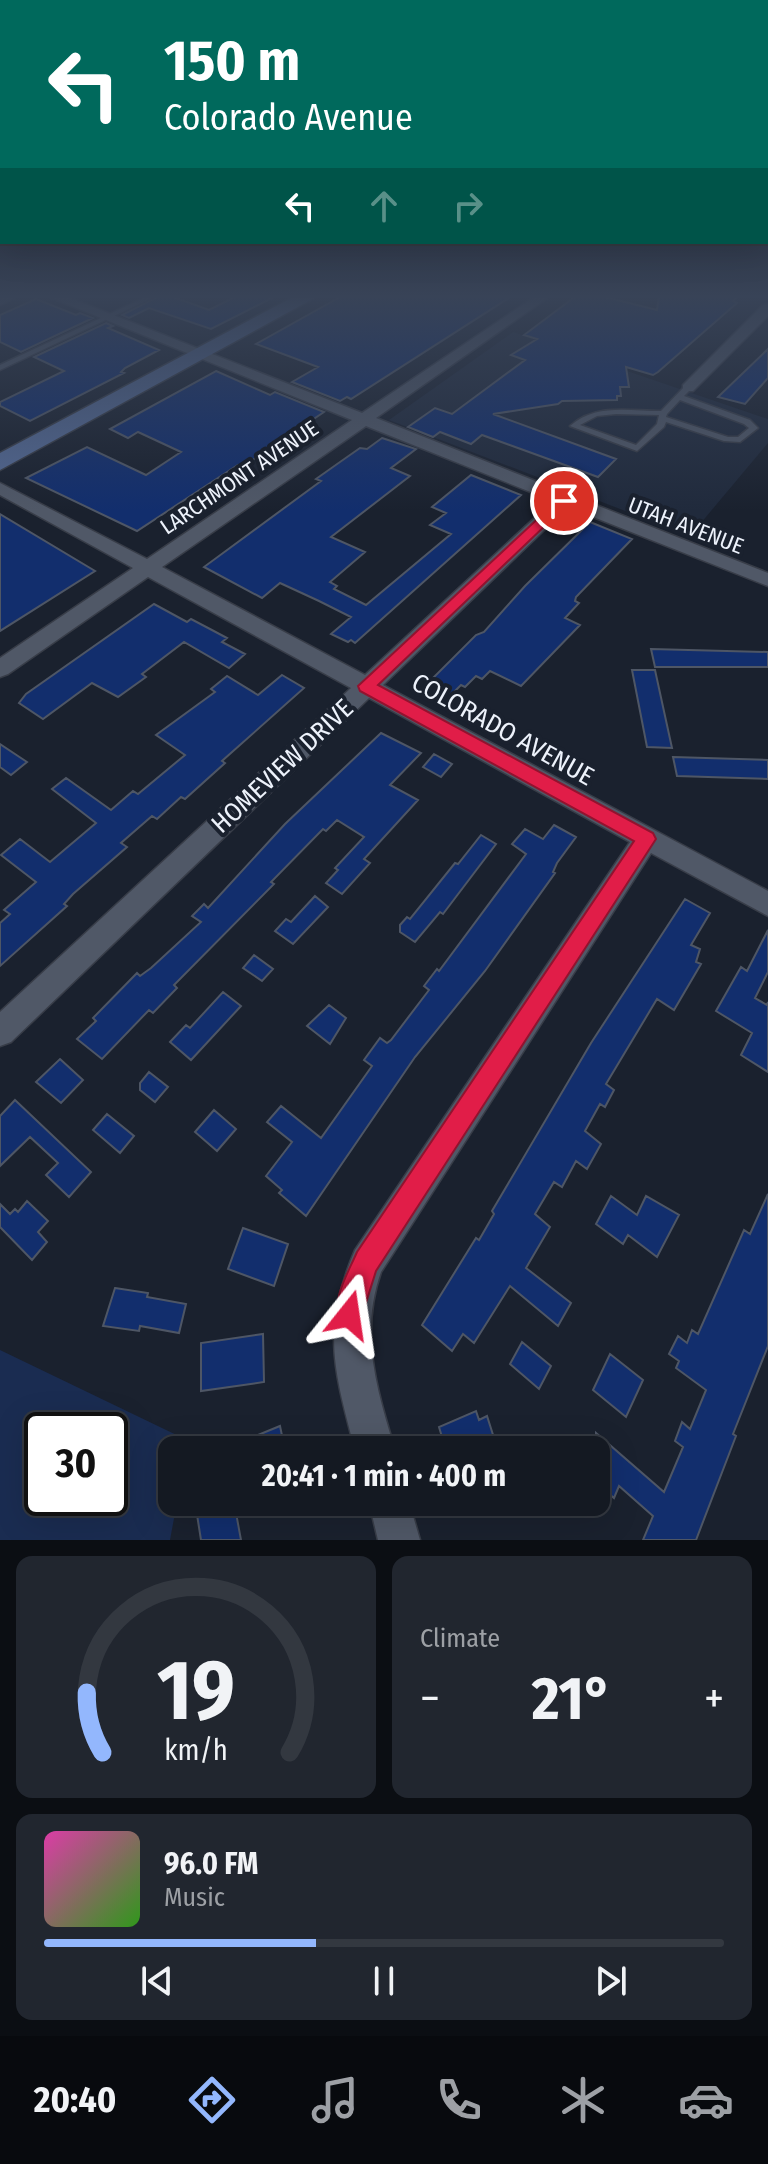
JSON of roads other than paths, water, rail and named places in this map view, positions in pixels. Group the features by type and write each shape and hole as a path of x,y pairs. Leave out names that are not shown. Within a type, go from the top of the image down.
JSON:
{"street":[{"path":"0,463 175,368"},
{"name":"UTAH AVENUE","path":"236,368 768,580"},
{"name":"LARCHMONT AVENUE","path":"0,669 439,368"},
{"path":"683,392 707,368"},
{"name":"COLORADO AVENUE","path":"0,488 768,904"},
{"name":"HOMEVIEW DRIVE","path":"0,1032 564,501"},
{"path":"372,1436 348,1335 354,1289 360,1275 646,839"},
{"path":"393,1516 399,1540"}],"lane":[{"path":"662,416 601,411 586,415 574,426 637,448 661,425 662,416 683,392 754,428 740,440 727,439 662,416"}]}
